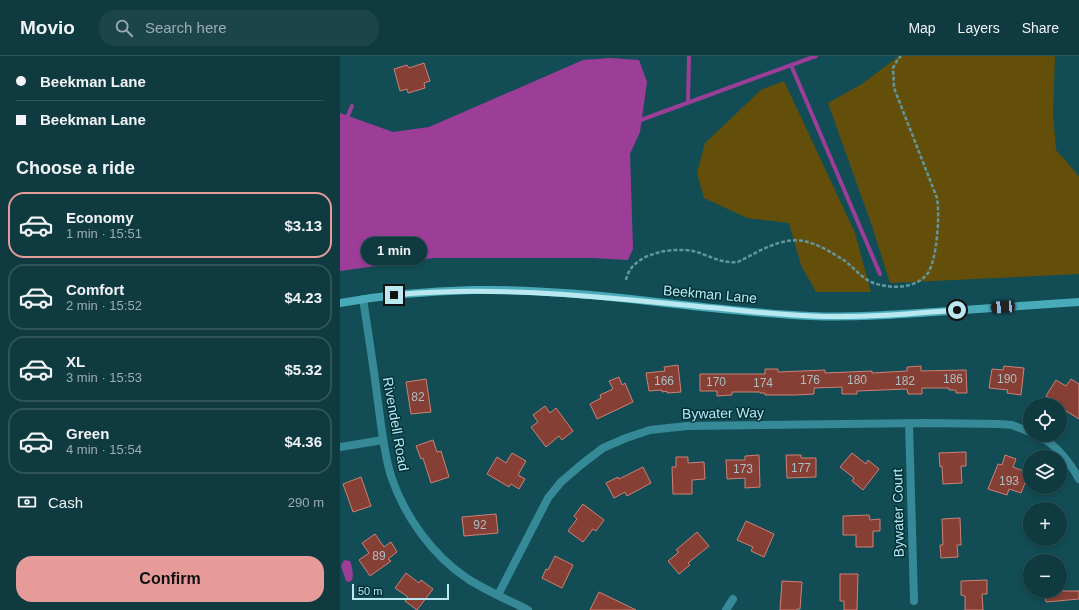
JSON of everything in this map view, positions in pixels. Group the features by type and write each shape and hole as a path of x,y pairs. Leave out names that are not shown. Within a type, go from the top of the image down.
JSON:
{"street":[{"name":"Beekman Lane","path":"340,303 425,292 475,290 579,295 771,313 844,316 911,314 1079,302"},
{"name":"Rivendell Road","path":"363,299 383,440 391,475 402,503 415,526 432,548 445,561 468,579 528,610"},
{"name":"Bywater Way","path":"498,595 548,498 561,482 603,448 650,430 687,426 909,423 999,424 1012,425 1023,429"},
{"name":"Bywater Court","path":"909,423 914,601"},
{"path":"340,447 383,440"},
{"path":"1047,442 1059,450 1079,479"},
{"path":"726,610 733,599"}],"path":[{"path":"626,280 627,274 631,268 642,259 658,253 685,250 721,261 738,262 772,245 792,241 811,243 834,254 872,282 898,287 913,284 922,279 928,273 932,264 938,228 939,210 936,198 894,88 893,68 901,56"}],"shaded area":[{"path":"899,56 1055,56 1053,112 1056,150 1079,176 1079,274 890,283 872,226 828,103 862,84"},
{"path":"610,58 639,60 647,82 640,132 630,154 633,249 628,260 593,258 434,258 340,271 340,113 393,132 429,127 583,60"},
{"path":"784,81 855,233 871,292 816,292 801,265 789,223 747,218 704,198 697,173 705,143 761,90"},
{"path":"344,560 350,561 352,568 353,578 349,582 346,581 341,566"}],"building":[{"path":"424,63 430,81 424,83 425,88 408,93 407,89 400,91 394,69 407,65 409,68"},
{"path":"678,365 681,392 667,393 667,391 662,392 662,390 649,391 646,373 665,371 664,367"},
{"path":"921,366 921,371 966,370 967,393 956,393 956,390 949,390 949,388 922,388 922,394 908,394 907,389 857,391 857,394 842,394 842,387 814,388 814,394 796,395 765,395 765,393 760,392 732,392 732,395 717,396 717,391 700,391 700,374 765,374 765,369 778,369 778,372 825,370 825,373 872,371 872,373 907,371 907,367"},
{"path":"1004,366 1024,368 1021,395 1007,393 1008,390 989,388 992,369 1003,370"},
{"path":"619,377 622,385 625,383 633,402 597,419 590,404 601,398 600,395 613,389 609,381"},
{"path":"426,379 431,412 411,414 406,382"},
{"path":"1071,379 1079,384 1079,419 1067,411 1067,398 1049,398 1046,396 1056,380 1066,386"},
{"path":"545,406 550,413 556,408 573,431 562,440 559,436 546,447 531,427 538,422 533,415"},
{"path":"433,440 437,452 441,451 449,477 431,483 423,458 421,459 416,446"},
{"path":"966,452 966,466 961,466 962,483 943,484 942,466 940,467 939,453"},
{"path":"512,453 526,461 518,475 525,479 519,489 511,484 509,487 487,474 497,457 506,463"},
{"path":"852,453 866,464 868,460 879,469 863,490 852,481 854,478 840,467"},
{"path":"759,455 760,487 745,488 745,478 727,479 726,460 745,460 745,456"},
{"path":"786,455 801,455 801,458 816,458 816,477 787,478"},
{"path":"1005,455 1016,459 1013,467 1023,471 1023,488 1021,493 1009,489 1007,495 988,489 998,464 1002,465"},
{"path":"676,457 688,457 688,463 704,462 705,479 692,480 692,494 673,494 672,467 676,467"},
{"path":"643,467 651,483 627,496 625,492 614,498 606,483 618,477 619,479"},
{"path":"361,477 371,506 353,512 343,484"},
{"path":"583,504 604,520 596,531 593,529 583,542 568,531 577,519 574,516"},
{"path":"496,514 498,533 464,536 462,517"},
{"path":"869,515 870,520 880,519 880,531 873,531 873,547 856,547 856,535 843,535 843,516"},
{"path":"960,518 961,545 957,545 958,557 941,558 940,545 943,545 942,519"},
{"path":"746,521 774,534 764,557 751,551 753,547 737,540"},
{"path":"697,532 709,546 688,563 690,565 679,574 668,561 679,552 676,550"},
{"path":"375,534 384,547 391,542 397,552 388,559 391,561 370,576 359,560 369,553 362,543"},
{"path":"555,556 573,565 562,588 542,578"},
{"path":"406,573 419,583 421,580 433,589 417,610 405,601 408,597 395,588"},
{"path":"840,574 858,574 857,610 844,610 844,601 840,601"},
{"path":"987,580 987,594 982,594 983,610 965,610 965,596 961,595 961,581"},
{"path":"782,581 802,582 800,609 780,610"},
{"path":"1067,591 1079,591 1079,599 1046,602 1046,598 1067,598"},
{"path":"599,592 636,610 590,610"}],"waterway":[{"path":"688,102 689,56"},
{"path":"638,121 816,56"},
{"path":"791,65 880,274"},
{"path":"346,120 352,106"}],"route":[{"path":"394,295 475,290 528,292 579,295 812,316 911,314 957,310"}]}
